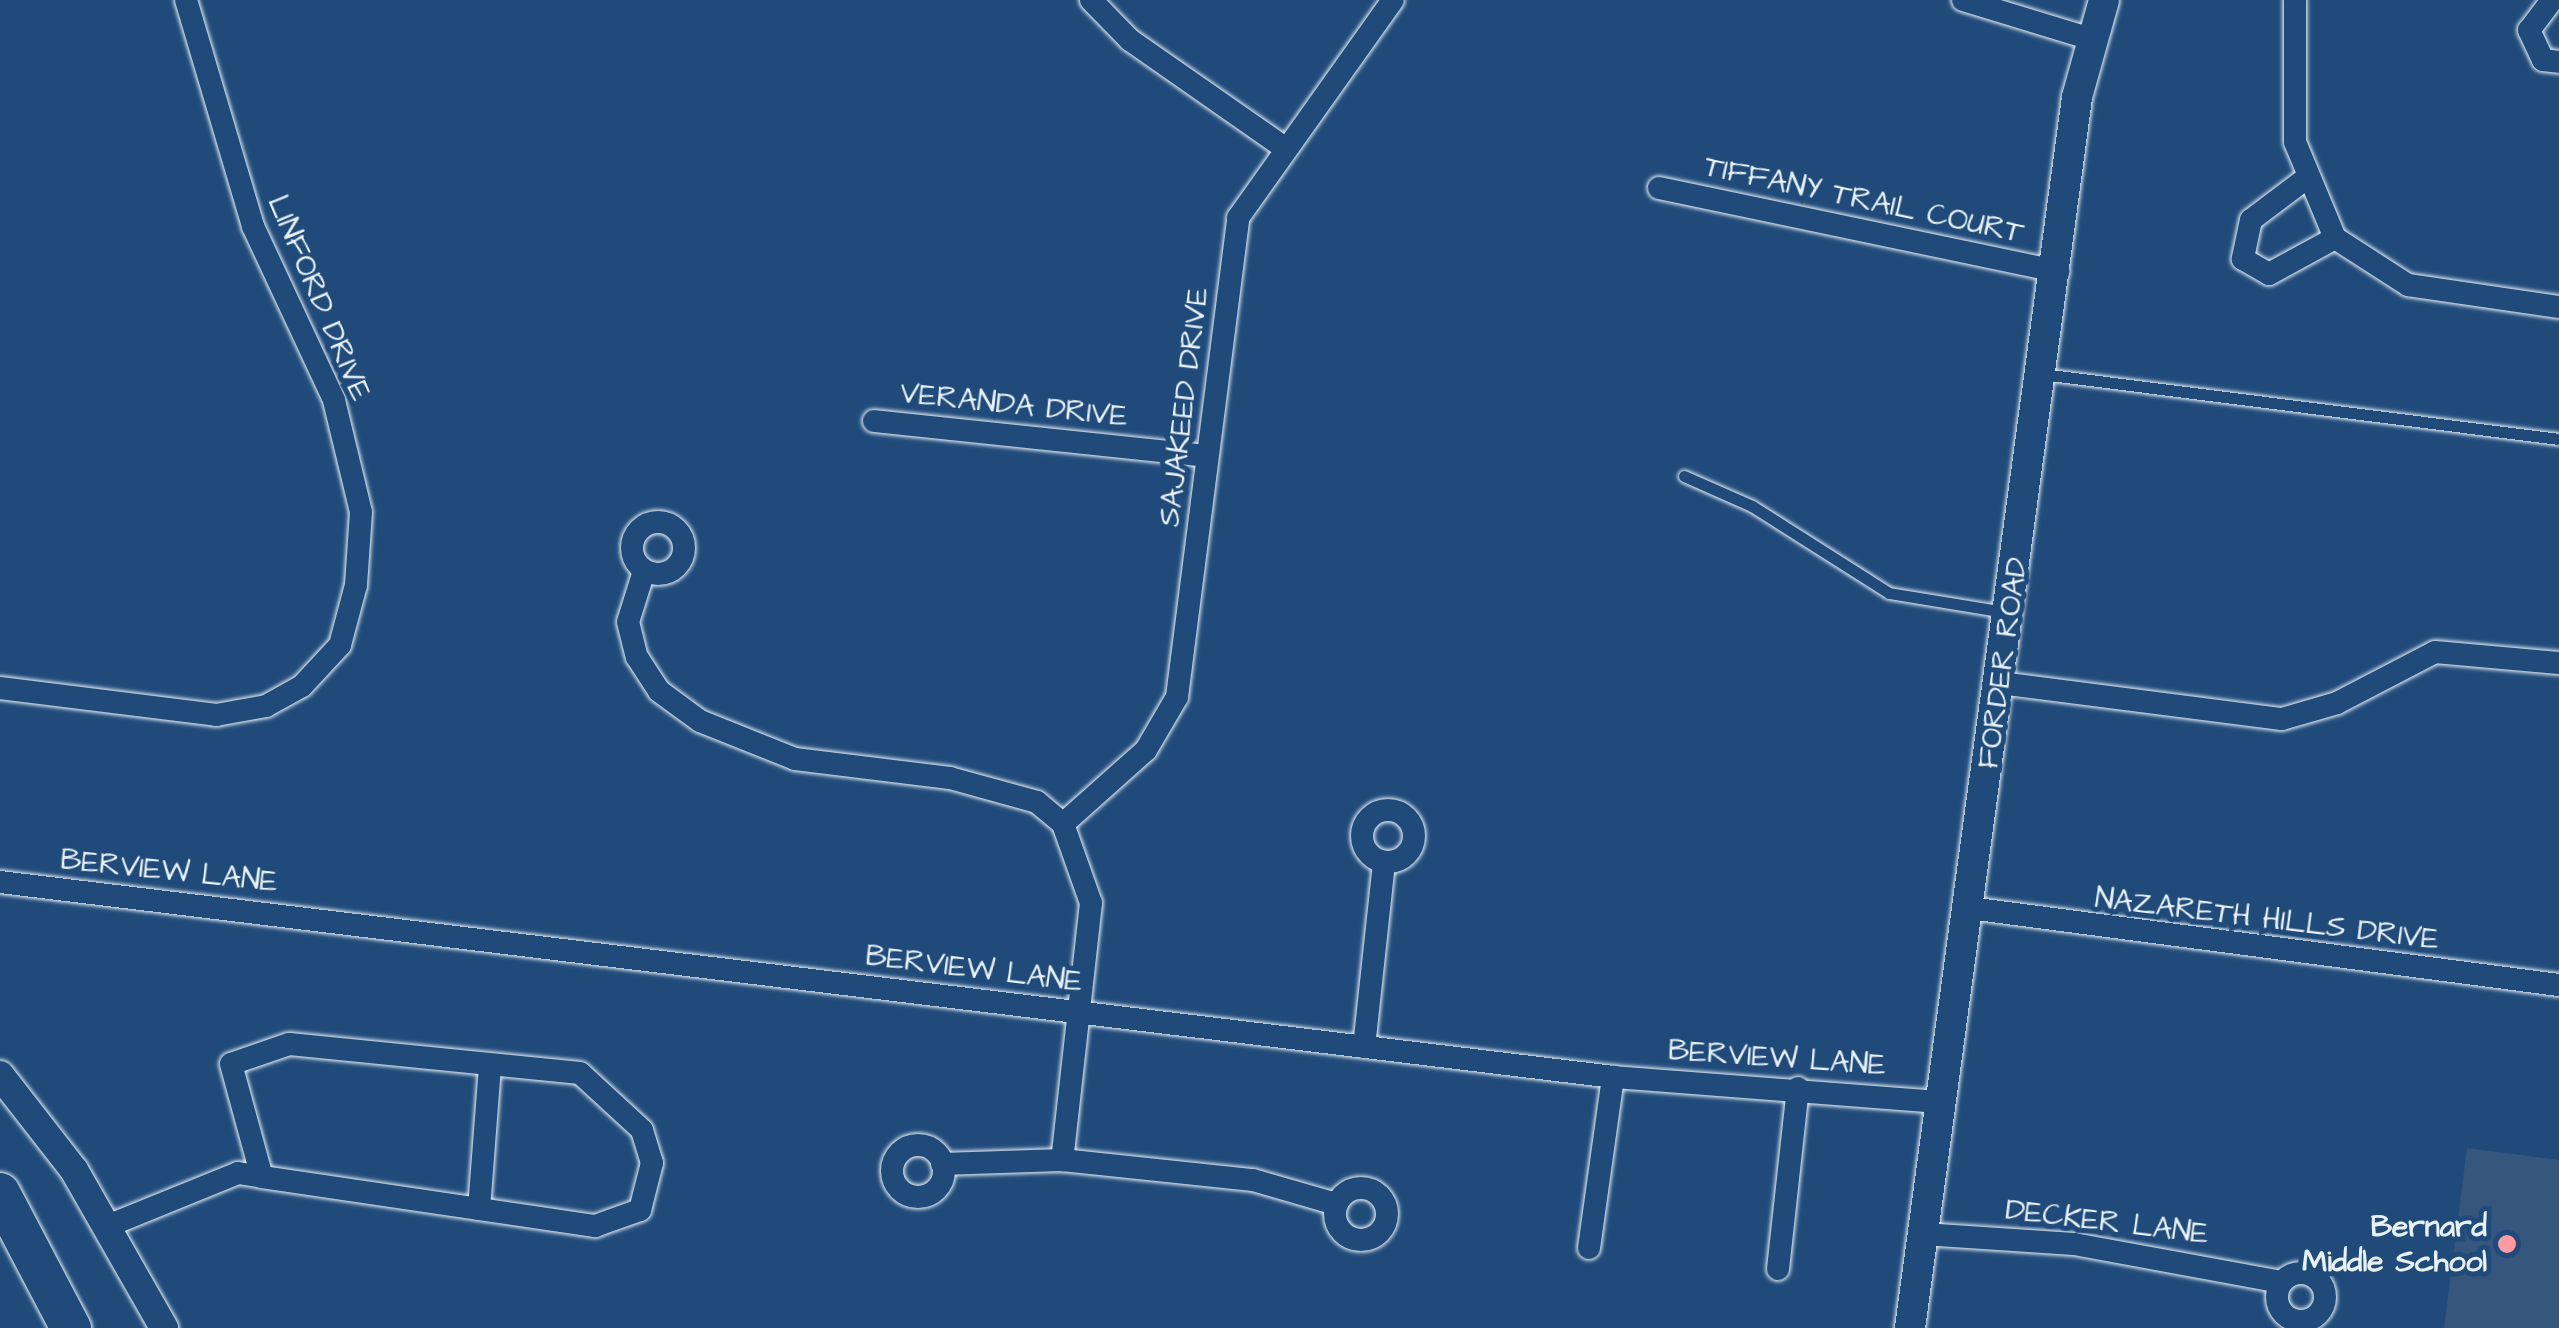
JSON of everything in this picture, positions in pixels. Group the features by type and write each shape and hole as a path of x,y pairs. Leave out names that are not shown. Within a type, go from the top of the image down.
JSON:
{"highway":[{"path":"0,1193 72,1328"}],"main road":[{"name":"FORDER ROAD","path":"1910,1328 2042,374 2091,39 2104,0"}],"street":[{"name":"LINFORD DRIVE","path":"0,688 216,715 266,706 302,686 340,646 361,512 334,400 253,226 186,0"},
{"path":"1091,0 1130,40 1284,148"},
{"name":"SAJAKEED DRIVE","path":"1064,824 1146,750 1177,697 1238,218 1284,148 1393,0"},
{"path":"1962,0 2091,39"},
{"path":"2295,0 2290,97 2304,180 2335,238 2408,285 2559,308"},
{"path":"2552,0 2529,30 2543,60 2559,62"},
{"path":"2304,180 2252,220 2243,259 2268,274 2335,238"},
{"name":"TIFFANY TRAIL COURT","path":"1659,188 2058,271"},
{"name":"VERANDA DRIVE","path":"874,421 1207,456"},
{"path":"644,571 628,622 637,658 660,691 700,722 795,760 950,778 1020,797 1064,824 1091,902 1062,1160"},
{"path":"2000,683 2282,718 2337,703 2436,652 2559,662"},
{"path":"1364,1047 1384,862"},
{"name":"BERVIEW LANE","path":"0,882 1613,1077 1798,1088 1941,1102"},
{"name":"NAZARETH HILLS DRIVE","path":"1969,908 2559,984"},
{"path":"110,1226 238,1173 262,1177 479,1208 595,1226 640,1210 651,1183 642,1130 613,1096 580,1073 289,1044 231,1064 262,1177"},
{"path":"479,1208 490,1064"},
{"path":"0,1074 110,1226 164,1328"},
{"path":"1589,1248 1613,1077"},
{"path":"1778,1268 1798,1088"},
{"path":"942,1164 1062,1160 1253,1180 1336,1204"},
{"name":"DECKER LANE","path":"1924,1234 2074,1244 2281,1282"}],"lane":[{"path":"2042,374 2559,439"},
{"path":"1684,476 1752,506 1889,593 2009,612"}],"shaded area":[{"name":"Bernard Middle School","path":"2467,1148 2559,1160 2559,1328 2444,1328"}],"place":[{"name":"Bernard Middle School","path":"2507,1244"}]}
